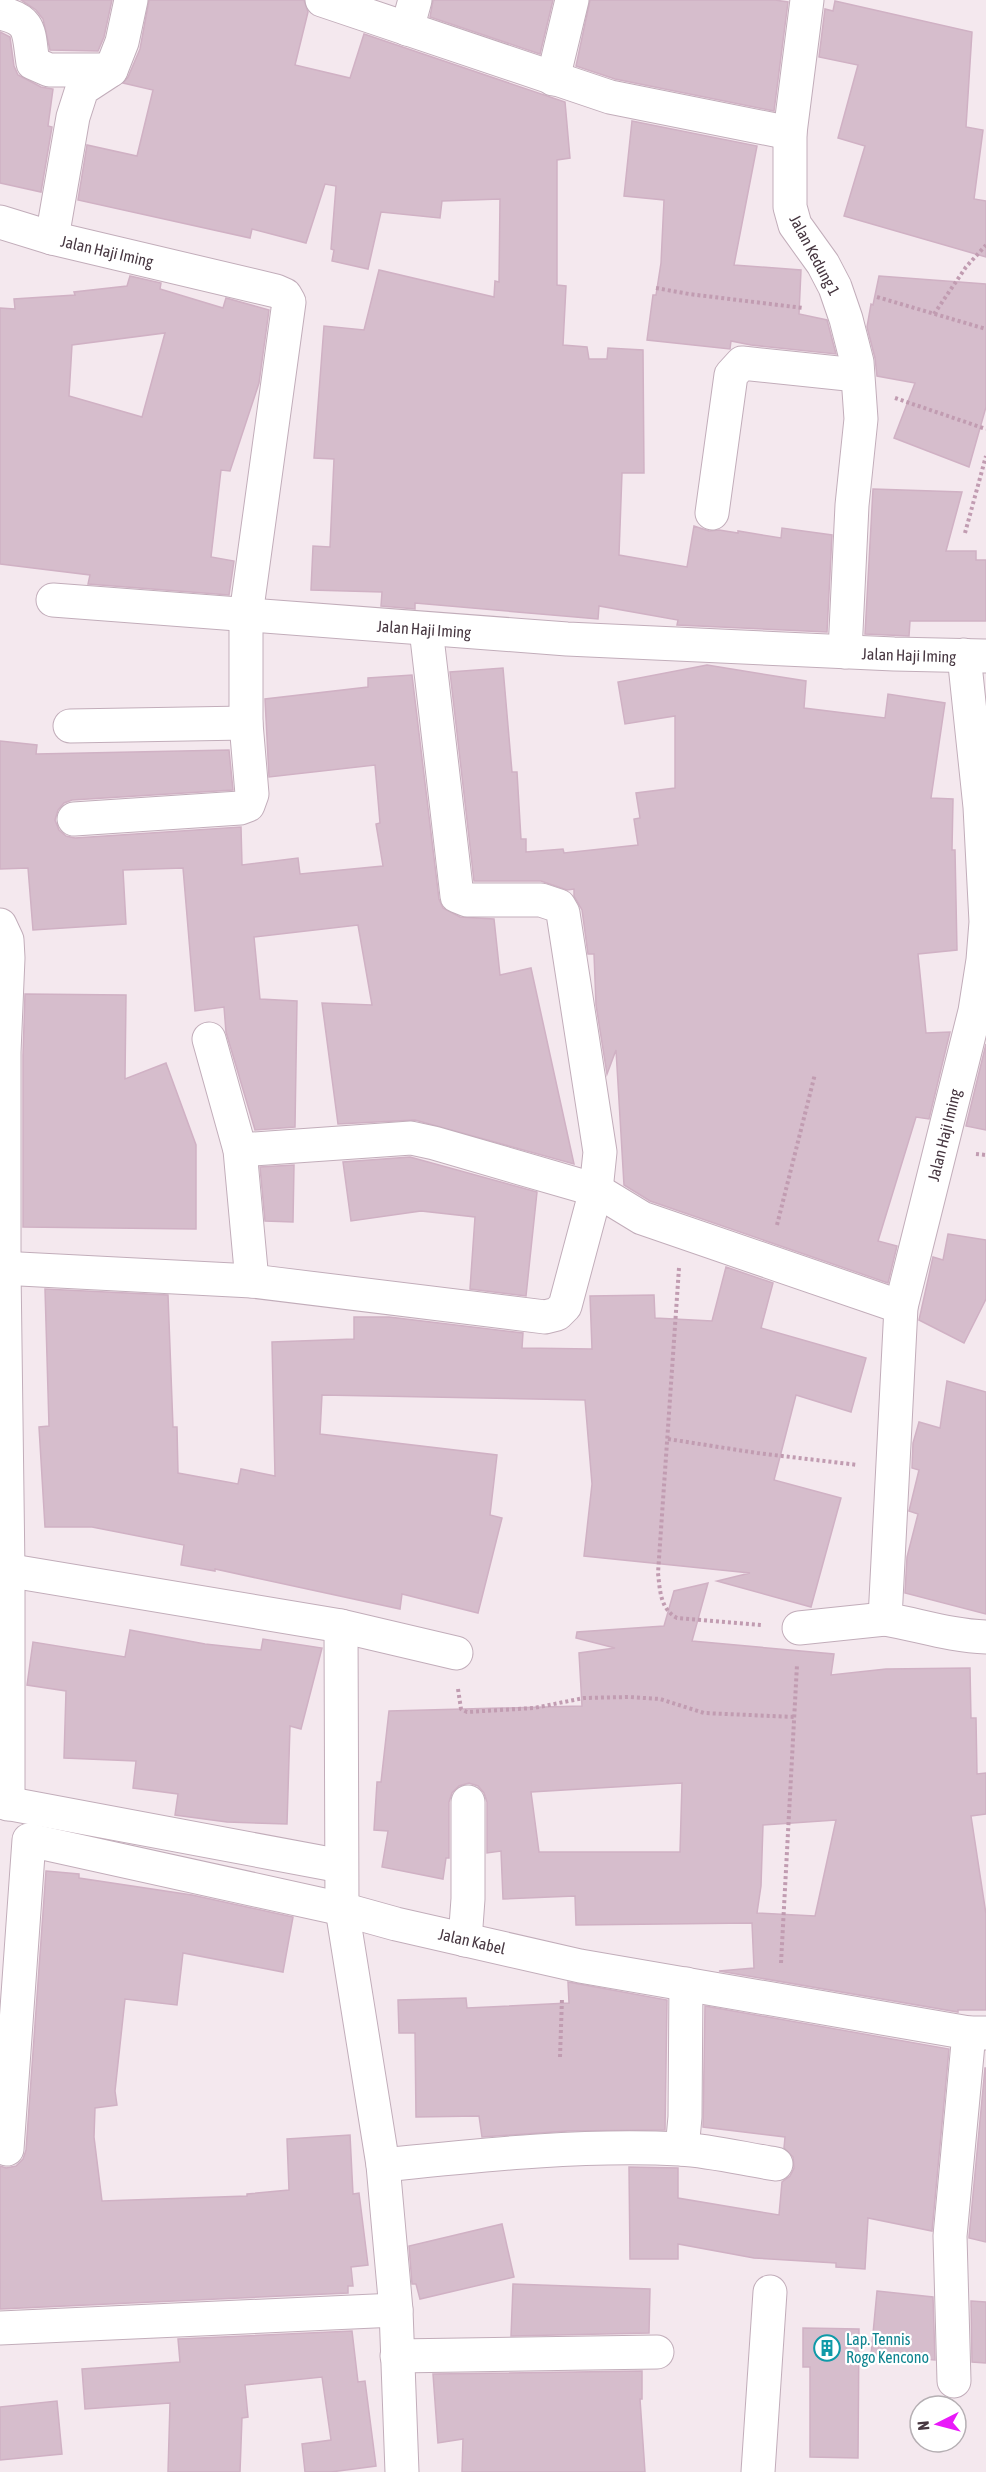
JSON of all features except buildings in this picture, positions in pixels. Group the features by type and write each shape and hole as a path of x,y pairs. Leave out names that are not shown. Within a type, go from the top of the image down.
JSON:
{"street":[{"path":"52,238 73,117 82,89 111,70 122,42 131,0"},
{"path":"322,0 411,14 553,79 610,97 790,133"},
{"path":"553,79 572,0"},
{"name":"Jalan Kedung 1","path":"807,0 790,133 790,207 795,225 823,264 839,298 857,362 861,419 852,505 845,652"},
{"path":"0,14 22,20 27,27 33,63 40,68 111,70"},
{"name":"Jalan Haji Iming","path":"0,222 52,238 285,295 289,302 246,615"},
{"path":"712,513 731,375 735,368 742,363 858,384"},
{"name":"Jalan Haji Iming","path":"53,600 567,639 845,652 975,655 986,922 983,960 975,1011 901,1307 885,1619"},
{"path":"74,819 240,808 248,805 252,794 246,723 246,615"},
{"path":"2,1268 252,1281 545,1317 557,1314 565,1306 596,1190 600,1152 564,913 560,906 541,900 467,900 457,896 426,629"},
{"path":"70,726 246,723"},
{"path":"0,925 7,940 8,958 2,1052 4,1803 340,1866"},
{"path":"209,1039 240,1150 252,1281"},
{"path":"240,1150 411,1138 596,1190 642,1218 901,1307"},
{"path":"4,1570 341,1626 456,1653"},
{"path":"799,1628 885,1619 932,1628 957,1636 986,1637"},
{"path":"341,1626 340,1866 342,1909 383,2165 396,2310 402,2472"},
{"path":"465,1940 468,1899 468,1802"},
{"name":"Jalan Kabel","path":"7,2149 29,1840 342,1909 396,1924 562,1962 978,2033"},
{"path":"682,2149 686,1984"},
{"path":"954,2381 950,2236 978,2033"},
{"path":"383,2165 499,2154 626,2149 682,2149 776,2164"},
{"path":"758,2472 770,2292"},
{"path":"0,2328 396,2310"},
{"path":"397,2356 657,2352"}],"path":[{"path":"934,314 966,267 986,245"},
{"path":"656,288 791,306 839,298 934,314 986,329"},
{"path":"858,384 986,429"},
{"path":"965,533 986,456"},
{"path":"768,1261 815,1074"},
{"path":"682,1232 658,1573 662,1600 670,1614 677,1618 799,1628 779,2000"},
{"path":"668,1439 757,1453 893,1468"},
{"path":"456,1653 459,1704 461,1709 467,1712 534,1708 584,1698 629,1697 660,1699 704,1713 794,1717"},
{"path":"560,2057 562,1962"}],"place":[{"name":"Lap. Tennis Rogo Kencono","path":"827,2348"}]}
